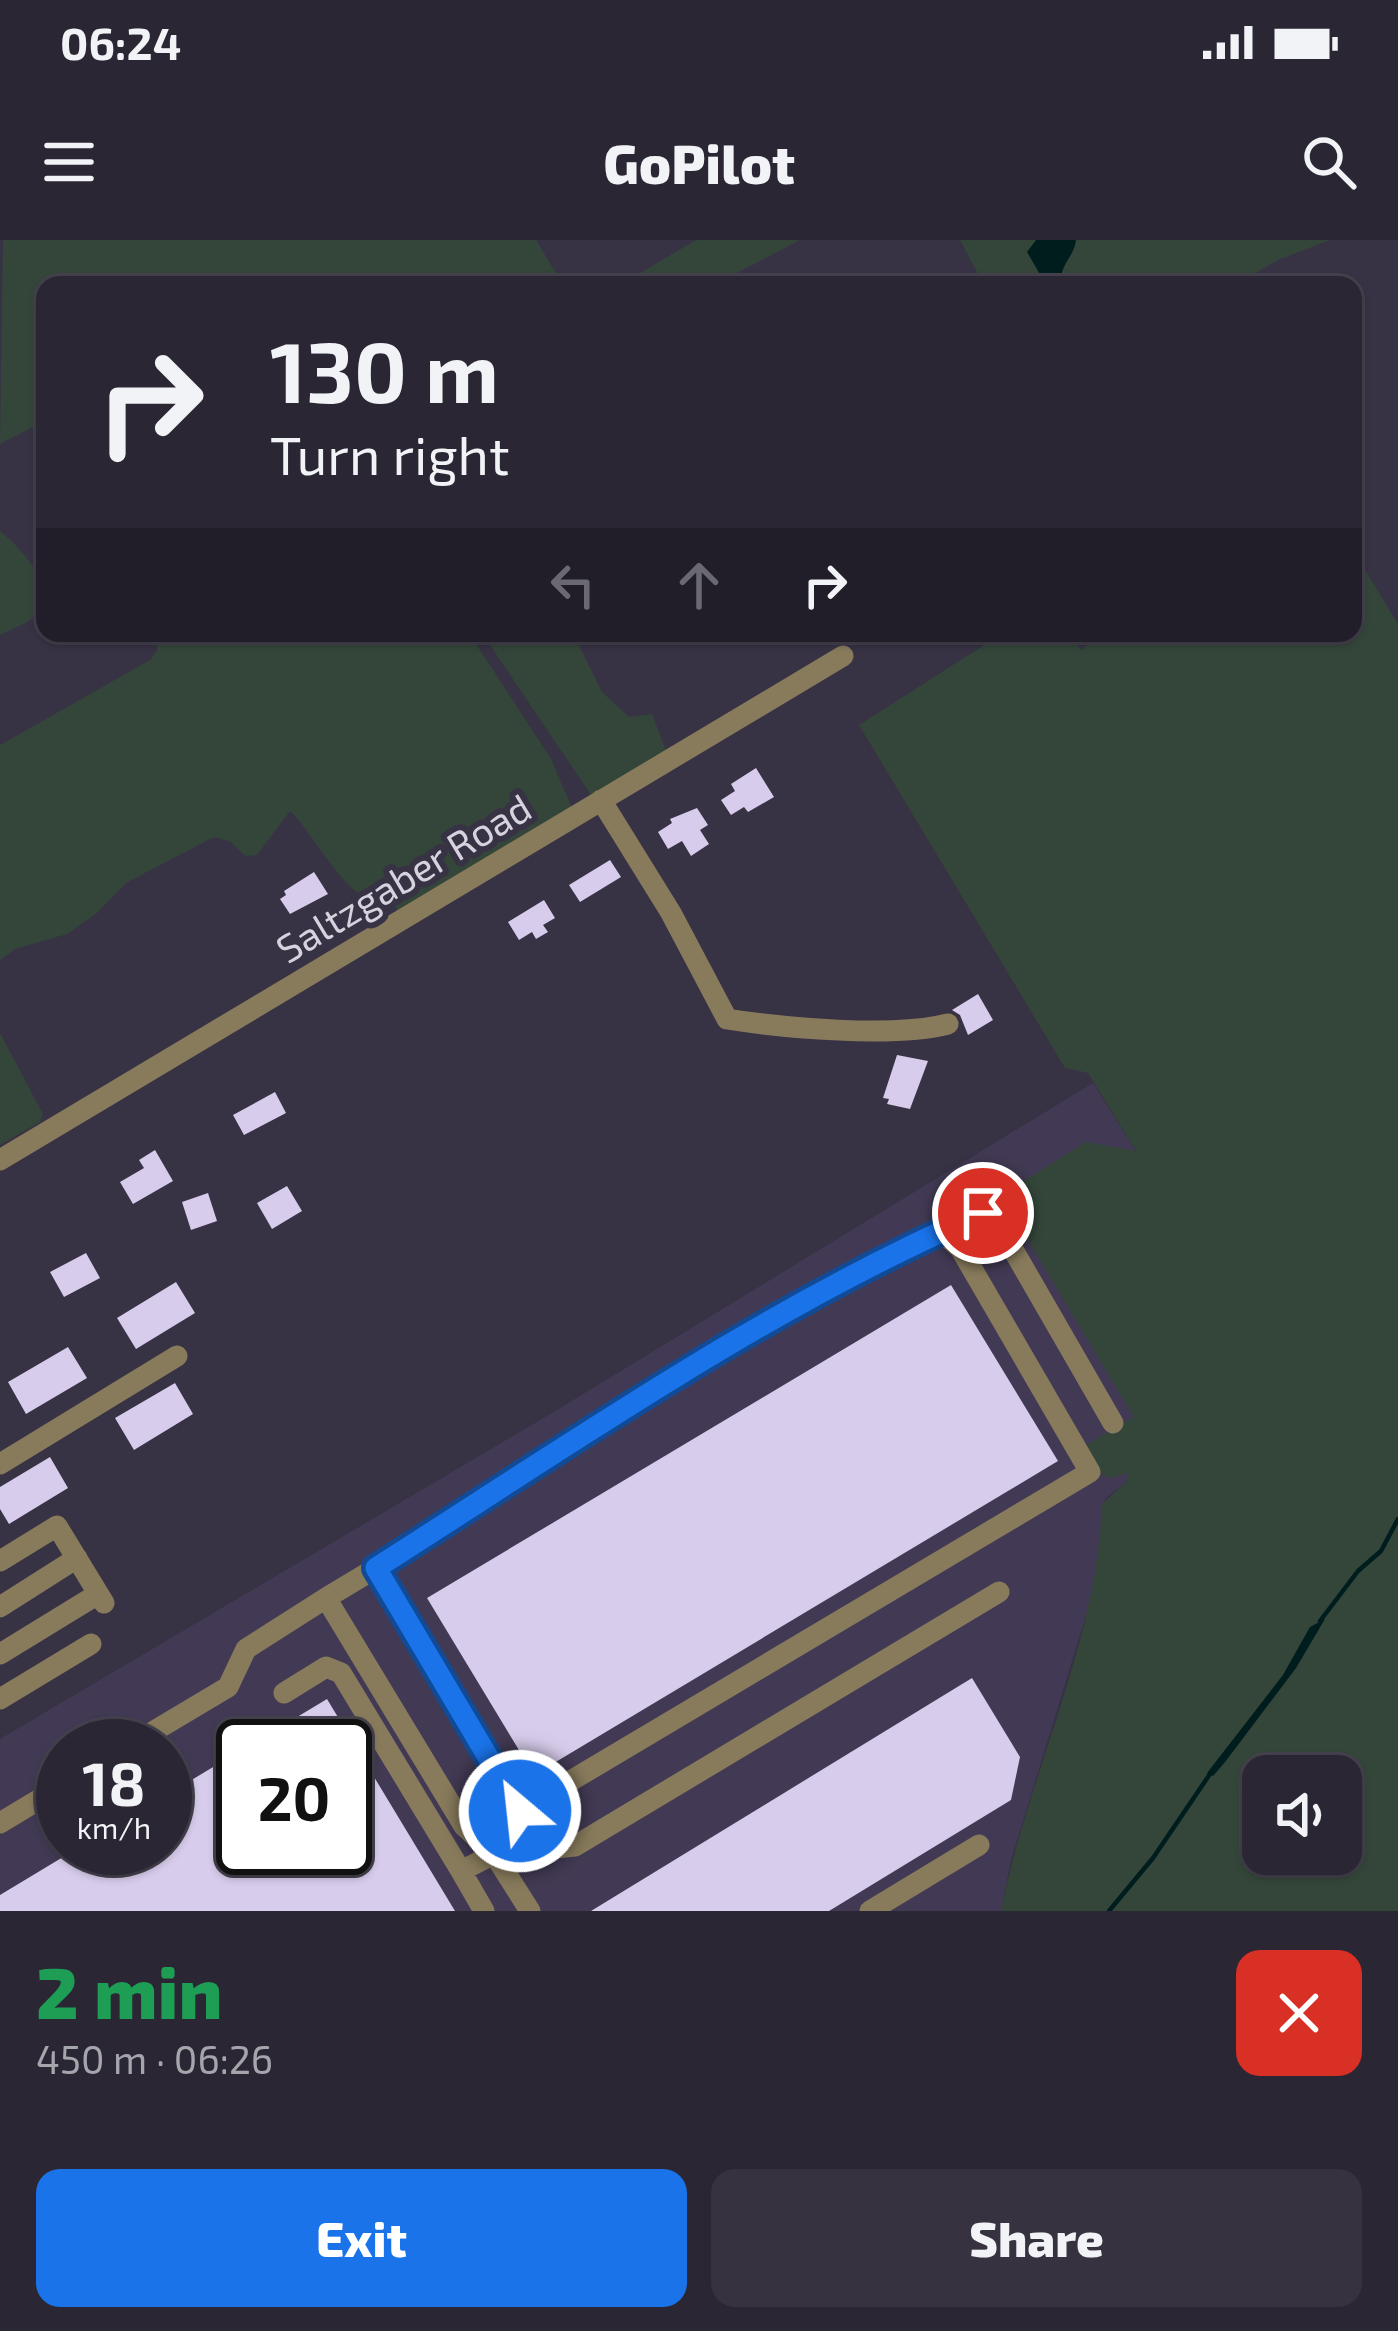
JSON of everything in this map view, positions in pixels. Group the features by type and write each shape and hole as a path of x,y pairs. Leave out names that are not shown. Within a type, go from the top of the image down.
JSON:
{"street":[{"name":"Saltzgaber Road","path":"0,1160 843,656"},
{"path":"601,800 727,1018 761,1024 906,1029 948,1024"},
{"path":"174,1719 228,1687 246,1649 663,1384 940,1231 983,1213 996,1220 1113,1424"},
{"path":"494,1854 520,1811 1090,1472 960,1248 940,1231"},
{"path":"0,1464 177,1356"},
{"path":"0,1562 57,1526 101,1598 0,1654"},
{"path":"0,1607 77,1558"},
{"path":"376,1568 520,1811"},
{"path":"461,1871 494,1854 575,1846 999,1592"},
{"path":"326,1598 464,1826 494,1854 530,1911"},
{"path":"0,1699 92,1644"},
{"path":"284,1693 326,1667 340,1673 484,1911"},
{"path":"0,1822 36,1801"},
{"path":"869,1911 979,1845"}],"shaded area":[{"path":"3,240 536,240 558,276 36,276 36,426 0,444"},
{"path":"696,240 800,240 731,276 635,276"},
{"path":"960,240 1330,240 1250,276 979,276"},
{"path":"1036,240 1076,240 1062,276 1041,276 1027,252"},
{"path":"0,531 36,572 36,613 0,635"},
{"path":"1362,565 1398,624 1398,1911 1001,1911 1088,1608 1102,1504 1126,1482 1129,1473 1111,1478 1101,1474 1086,1445 1134,1417 1001,1195 1086,1142 1136,1151 1088,1073 1065,1068 859,725 989,642 1075,642 1081,650 1091,642 1362,642","holes":["1323,1620 1296,1668 1213,1776 1208,1773 1283,1675 1310,1627"]},
{"path":"157,642 475,642 551,759 572,808 400,913 393,904 378,904 350,886 290,811 257,855 245,856 231,842 214,837 126,883 96,914 67,934 15,949 0,960 0,745 150,660"},
{"path":"488,642 577,642 602,692 629,717 652,714 667,753 591,795"},
{"path":"0,1033 43,1114 40,1122 0,1145"},
{"path":"1093,1083 1218,1282 1126,1482 1105,1499 1098,1576 1011,1860 1001,1911 0,1911 0,1739 552,1413"},
{"path":"1325,1619 1296,1668 1225,1762 1213,1776 1207,1773 1283,1675 1310,1627"}],"building":[{"path":"756,768 774,797 748,812 744,807 731,815 721,800 735,791 731,784"},
{"path":"697,808 708,825 700,830 709,844 691,856 682,841 668,849 658,832 672,823 670,819"},
{"path":"610,860 621,877 580,902 569,885"},
{"path":"314,872 328,894 290,914 280,899 284,891"},
{"path":"544,900 555,918 543,925 548,932 536,939 532,932 519,940 508,922"},
{"path":"978,994 993,1020 968,1035 960,1015 952,1010"},
{"path":"897,1055 928,1061 910,1109 887,1104 889,1099 883,1098"},
{"path":"275,1092 286,1113 244,1135 233,1115"},
{"path":"155,1150 173,1181 133,1204 120,1182 144,1168 139,1160"},
{"path":"287,1186 302,1211 272,1229 257,1203"},
{"path":"208,1193 217,1221 191,1230 182,1202"},
{"path":"86,1253 100,1278 64,1297 50,1272"},
{"path":"176,1282 195,1313 136,1349 117,1318"},
{"path":"951,1285 1058,1461 534,1775 427,1598"},
{"path":"68,1347 87,1378 26,1414 8,1382"},
{"path":"175,1383 193,1414 134,1450 115,1418"},
{"path":"50,1457 68,1488 9,1524 0,1509 0,1487"},
{"path":"972,1678 1020,1757 1011,1800 829,1911 591,1911"},
{"path":"327,1699 339,1719 294,1719"},
{"path":"216,1765 216,1875 372,1875 372,1774 455,1911 0,1911 0,1895 36,1873 192,1875 192,1780"}],"waterway":[{"path":"1320,1621 1358,1571 1381,1551 1398,1519"},
{"path":"1109,1911 1153,1858 1212,1771"}],"route":[{"path":"520,1811 376,1568 663,1384 875,1265 983,1213"}]}
